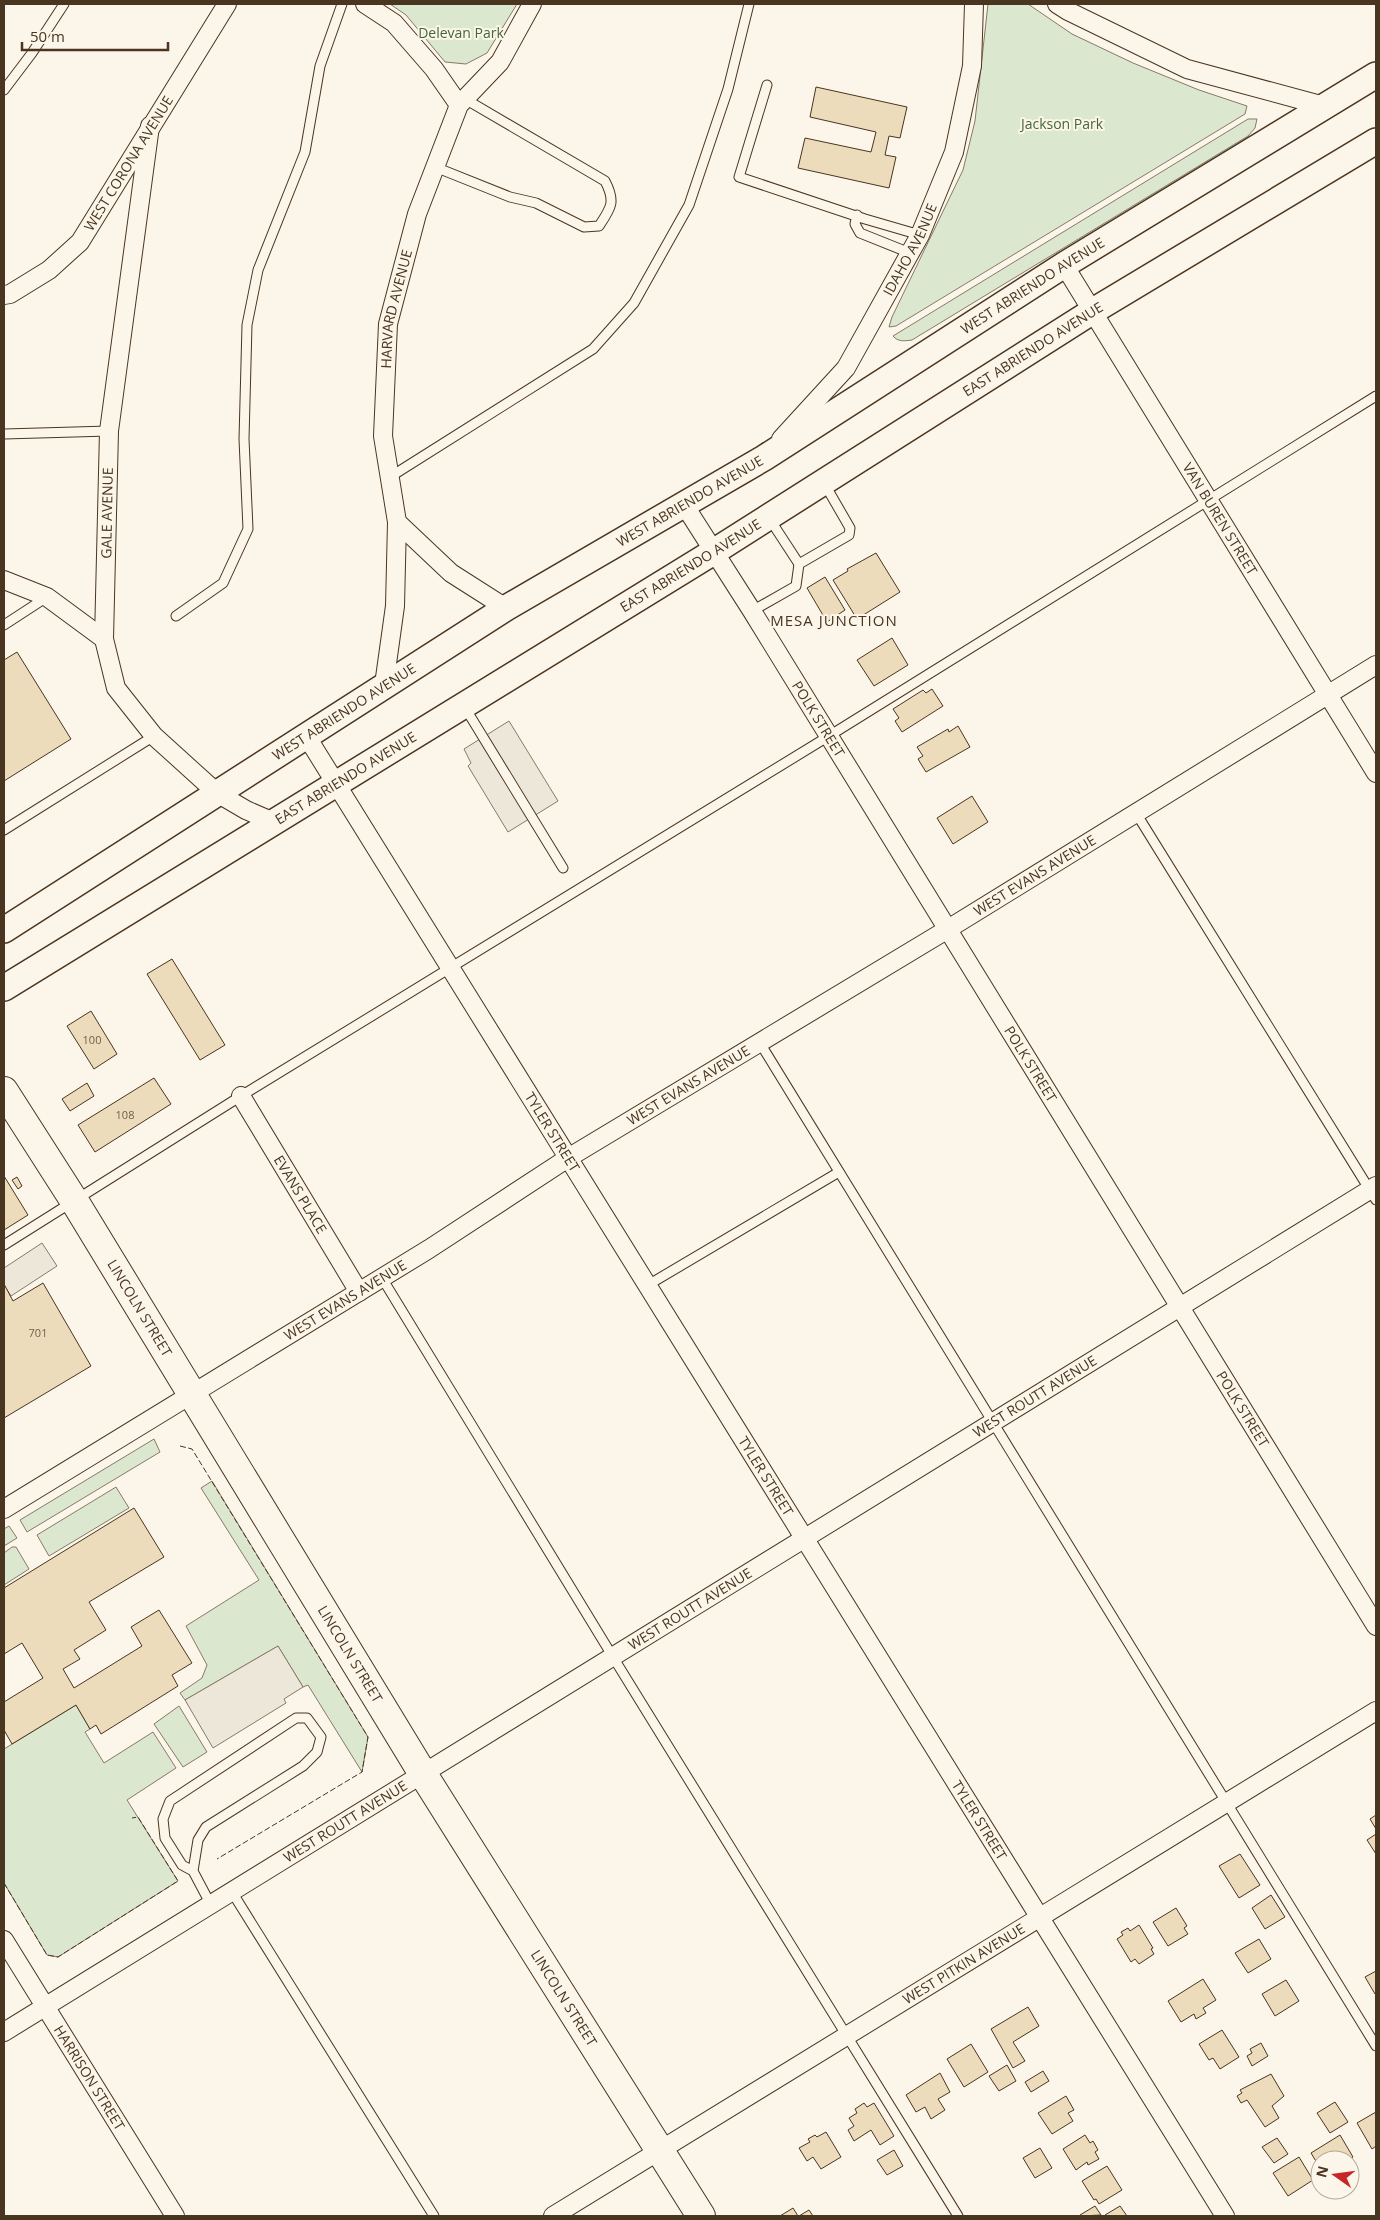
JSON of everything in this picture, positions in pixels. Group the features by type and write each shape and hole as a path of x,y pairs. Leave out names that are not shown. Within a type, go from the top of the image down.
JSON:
{"main road":[{"name":"WEST ABRIENDO AVENUE","path":"4,930 506,608 764,458 1064,265 1376,75"},
{"name":"EAST ABRIENDO AVENUE","path":"4,988 715,551 1093,311 1376,141"},
{"name":"LINCOLN STREET","path":"4,1091 75,1202 423,1774 700,2216"}],"street":[{"name":"WEST CORONA AVENUE","path":"6,292 49,270 80,242 227,4"},
{"path":"365,4 394,24 462,102"},
{"name":"HARVARD AVENUE","path":"384,685 395,606 398,522 383,436 388,324 417,214 462,102 500,62 532,4"},
{"name":"IDAHO AVENUE","path":"764,458 846,368 920,235 954,152 972,66 974,4"},
{"path":"1057,4 1187,69 1324,106"},
{"name":"GALE AVENUE","path":"150,126 109,431 104,639 116,688 154,736 217,793 246,810 276,822"},
{"name":"VAN BUREN STREET","path":"1064,265 1376,773"},
{"name":"POLK STREET","path":"683,504 715,551 1376,1626"},
{"path":"398,522 452,573 506,608"},
{"path":"4,580 48,597 104,639"},
{"name":"WEST EVANS AVENUE","path":"4,1509 382,1278 568,1158 948,929 1376,665"},
{"name":"TYLER STREET","path":"307,737 1225,2216"},
{"name":"EVANS PLACE","path":"241,1096 359,1292"},
{"name":"WEST ROUTT AVENUE","path":"4,2032 1180,1307 1374,1192"},
{"name":"WEST PITKIN AVENUE","path":"553,2216 1376,1711"},
{"name":"HARRISON STREET","path":"4,1940 175,2216"}],"lane":[{"path":"4,90 32,53 64,4"},
{"path":"176,616 223,583 248,529 244,439 247,325 258,270 305,152 320,66 342,4"},
{"path":"390,477 593,349 634,304 689,205 728,89 749,4"},
{"path":"767,84 739,177 865,219 920,235"},
{"path":"435,167 510,197 536,203 584,227 599,226 612,206 611,192 605,181 462,102"},
{"path":"857,215 856,224 860,233 910,253"},
{"path":"4,1245 241,1096 829,736 1376,396"},
{"path":"4,434 109,431"},
{"path":"800,564 849,535 850,528 824,482"},
{"path":"752,611 796,586 800,564 769,517"},
{"path":"4,625 48,597"},
{"path":"464,706 563,868"},
{"path":"4,830 154,736"},
{"path":"1136,813 1374,1192"},
{"path":"760,1043 1376,2046"},
{"path":"648,1285 839,1172"},
{"path":"382,1278 958,2216"},
{"path":"194,1871 198,1840 206,1826 304,1766 317,1752 322,1737 307,1718 296,1718 170,1802 163,1819 165,1838 182,1865 194,1871 212,1904"},
{"path":"232,1892 434,2216"}],"green space":[{"name":"Delevan Park","path":"390,4 517,4 487,53 466,64 445,62 406,15"},
{"name":"Jackson Park","path":"988,4 1028,4 1072,34 1133,63 1199,90 1247,106 1245,114 896,326 889,327 892,317 963,170 975,121"},
{"path":"1248,119 1257,119 1255,128 1248,136 912,340 899,340 893,336"},
{"path":"154,1439 160,1452 27,1532 20,1520"},
{"path":"212,1481 368,1737 362,1772 308,1685 303,1687 278,1646 185,1700 180,1693 202,1678 207,1665 186,1626 259,1580 201,1488"},
{"path":"116,1487 129,1508 49,1556 37,1535"},
{"path":"9,1526 17,1538 4,1546 4,1529"},
{"path":"12,1547 16,1547 29,1569 4,1585 4,1553"},
{"path":"76,1705 90,1729 85,1732 104,1763 153,1732 176,1768 127,1800 178,1881 58,1957 47,1955 4,1883 4,1749"},
{"path":"179,1706 207,1752 183,1767 154,1724"}],"shaded area":[{"path":"509,721 558,801 508,832 468,766 471,763 464,749"},
{"path":"42,1243 57,1266 11,1296 4,1285 4,1268"},
{"path":"278,1646 303,1687 284,1699 286,1703 213,1748 185,1700"}],"building":[{"path":"816,87 907,107 900,138 889,136 885,155 896,157 889,188 798,168 805,138 871,152 876,132 810,117"},
{"path":"876,553 900,592 857,619 833,580 848,571 847,569"},
{"path":"825,577 845,610 827,622 807,588"},
{"path":"892,638 908,665 874,686 857,660"},
{"path":"17,652 71,739 4,781 4,660"},
{"path":"932,689 943,706 902,732 895,721 899,718 893,709 923,690 926,693"},
{"path":"958,726 970,747 926,772 918,759 923,756 917,747 948,729 949,732"},
{"path":"972,796 988,822 953,844 937,818"},
{"path":"172,959 225,1045 200,1060 147,974"},
{"path":"91,1011 117,1054 94,1069 67,1026"},
{"path":"154,1078 171,1104 95,1152 78,1125"},
{"path":"87,1083 94,1096 70,1111 62,1099"},
{"path":"4,1176 28,1215 4,1230"},
{"path":"17,1177 22,1186 18,1189 12,1180"},
{"path":"43,1283 91,1366 4,1418 4,1284 13,1301"},
{"path":"134,1508 164,1557 89,1602 106,1630 74,1650 80,1659 63,1669 74,1688 142,1646 131,1627 159,1610 192,1663 172,1675 178,1686 101,1734 96,1725 90,1729 76,1705 12,1744 4,1730 4,1702 43,1678 22,1643 4,1654 4,1588"},
{"path":"1376,1815 1376,1829 1370,1819"},
{"path":"1376,1834 1376,1854 1367,1840"},
{"path":"1240,1854 1260,1885 1239,1898 1219,1866"},
{"path":"1271,1895 1285,1917 1265,1929 1252,1908"},
{"path":"1176,1908 1187,1926 1184,1928 1188,1934 1168,1946 1153,1922"},
{"path":"1139,1925 1153,1948 1151,1949 1154,1954 1139,1964 1135,1959 1131,1962 1117,1939 1123,1935 1121,1932 1128,1928 1130,1931"},
{"path":"1259,1939 1271,1959 1248,1973 1235,1953"},
{"path":"1376,1971 1376,1993 1375,1994 1365,1977"},
{"path":"1203,1979 1216,2000 1203,2008 1206,2013 1196,2019 1194,2014 1181,2022 1168,2001"},
{"path":"1286,1980 1299,2001 1275,2016 1262,1994"},
{"path":"1028,2007 1039,2026 1013,2042 1025,2061 1013,2068 991,2029"},
{"path":"1222,2030 1239,2057 1220,2069 1213,2058 1209,2060 1199,2044"},
{"path":"1261,2043 1268,2056 1252,2066 1247,2056 1252,2053 1250,2049"},
{"path":"971,2044 988,2072 964,2087 947,2059"},
{"path":"1007,2065 1016,2081 999,2091 989,2076"},
{"path":"1043,2071 1049,2081 1031,2092 1025,2082"},
{"path":"940,2073 950,2092 938,2099 945,2110 931,2119 925,2107 916,2112 906,2095"},
{"path":"1271,2074 1284,2096 1272,2106 1279,2118 1265,2127 1247,2100 1241,2103 1237,2096 1242,2093 1240,2090"},
{"path":"1066,2096 1074,2110 1068,2113 1073,2121 1052,2134 1038,2113"},
{"path":"1335,2102 1348,2122 1330,2133 1317,2113"},
{"path":"864,2103 867,2107 874,2103 894,2136 880,2145 871,2130 854,2141 848,2130 854,2126 849,2118 857,2113 855,2109"},
{"path":"1376,2112 1376,2146 1372,2149 1357,2123"},
{"path":"826,2132 841,2157 821,2169 813,2157 807,2161 799,2148 810,2142 808,2139"},
{"path":"1085,2135 1090,2143 1093,2141 1098,2150 1095,2152 1099,2159 1088,2165 1087,2162 1076,2170 1063,2149"},
{"path":"1340,2135 1349,2150 1316,2150"},
{"path":"1277,2138 1288,2154 1274,2163 1262,2147"},
{"path":"1040,2148 1052,2168 1035,2178 1023,2158"},
{"path":"894,2150 903,2166 887,2175 877,2160"},
{"path":"1299,2157 1310,2175 1310,2182 1288,2196 1273,2173"},
{"path":"1107,2166 1122,2190 1099,2204 1096,2199 1094,2200 1082,2181"},
{"path":"1095,2206 1101,2215 1080,2215"},
{"path":"1120,2206 1127,2216 1105,2216 1105,2215"},
{"path":"793,2208 798,2216 780,2216"},
{"path":"809,2210 813,2216 799,2216"}],"fence":[{"path":"180,1446 192,1449 368,1737 362,1772 217,1859"},
{"path":"4,1883 47,1955 58,1957 178,1881 138,1817 132,1818"}],"district":[{"name":"MESA JUNCTION","path":"834,621"}]}
